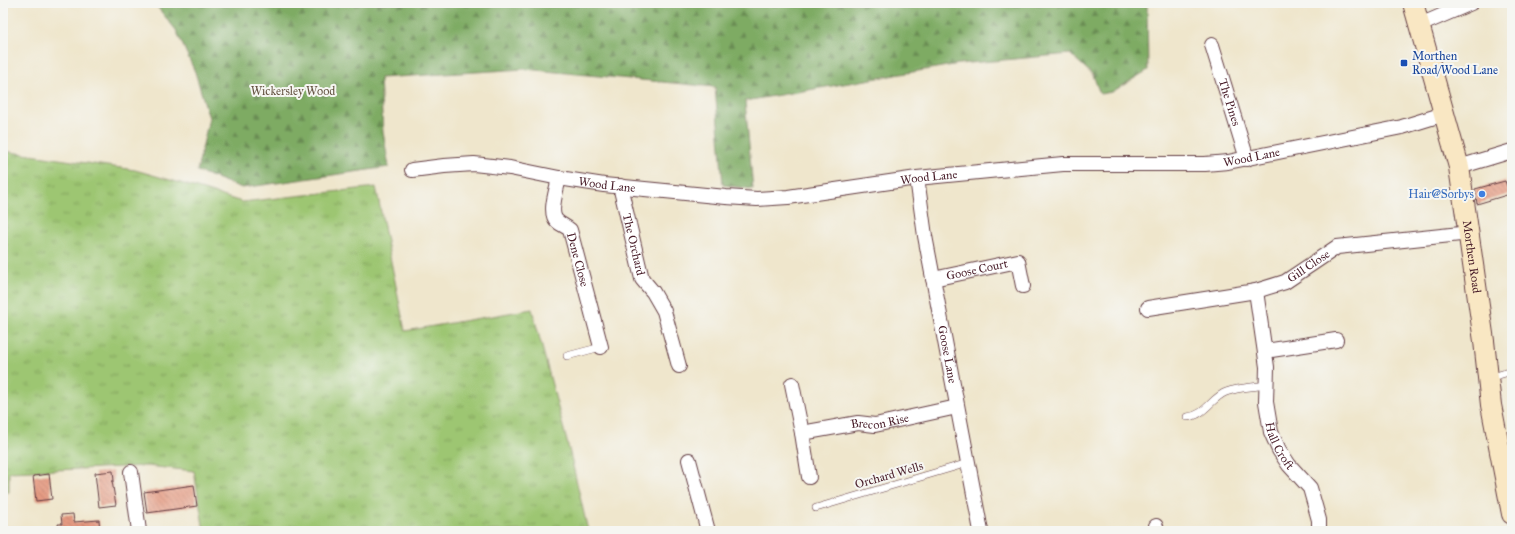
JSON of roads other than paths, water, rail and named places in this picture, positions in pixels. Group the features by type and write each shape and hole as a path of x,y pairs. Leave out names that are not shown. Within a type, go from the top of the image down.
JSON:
{"main road":[{"name":"Morthen Road","path":"1413,3 1459,167 1470,233 1489,378 1490,404 1512,514"}],"street":[{"path":"1420,25 1471,3"},
{"name":"The Pines","path":"1212,45 1247,159"},
{"name":"Wood Lane","path":"412,170 474,164 510,168 559,178 620,186 757,199 788,197 917,178 1063,164 1205,164 1247,159 1402,127 1444,114"},
{"path":"1459,167 1512,151"},
{"name":"Dene Close","path":"559,178 553,210 554,216 557,222 565,225 570,230 601,347"},
{"name":"Goose Lane","path":"917,178 925,236 981,531"},
{"name":"The Orchard","path":"620,186 642,280 653,292 664,311 679,366"},
{"name":"Gill Close","path":"1148,308 1256,291 1285,282 1337,247 1470,233"},
{"name":"Goose Court","path":"933,278 1018,261 1023,286"},
{"name":"Hall Croft","path":"1256,291 1267,367 1266,402 1271,432 1279,450 1289,465 1310,488 1319,520 1319,531"},
{"path":"1265,351 1336,340"},
{"path":"792,384 809,476"},
{"name":"Brecon Rise","path":"802,433 858,423 875,424 957,407"},
{"path":"689,460 708,531"},
{"path":"131,472 139,531"}],"lane":[{"path":"566,356 601,347"},
{"path":"1489,378 1512,370"},
{"path":"1187,417 1194,417 1207,409 1217,397 1226,392 1267,385"},
{"name":"Orchard Wells","path":"816,508 968,463"}],"place":[{"name":"Morthen Road/Wood Lane","path":"1404,63"},
{"name":"Hair@Sorbys","path":"1482,194"}],"park label":[{"name":"Wickersley Wood","path":"293,91"}]}
